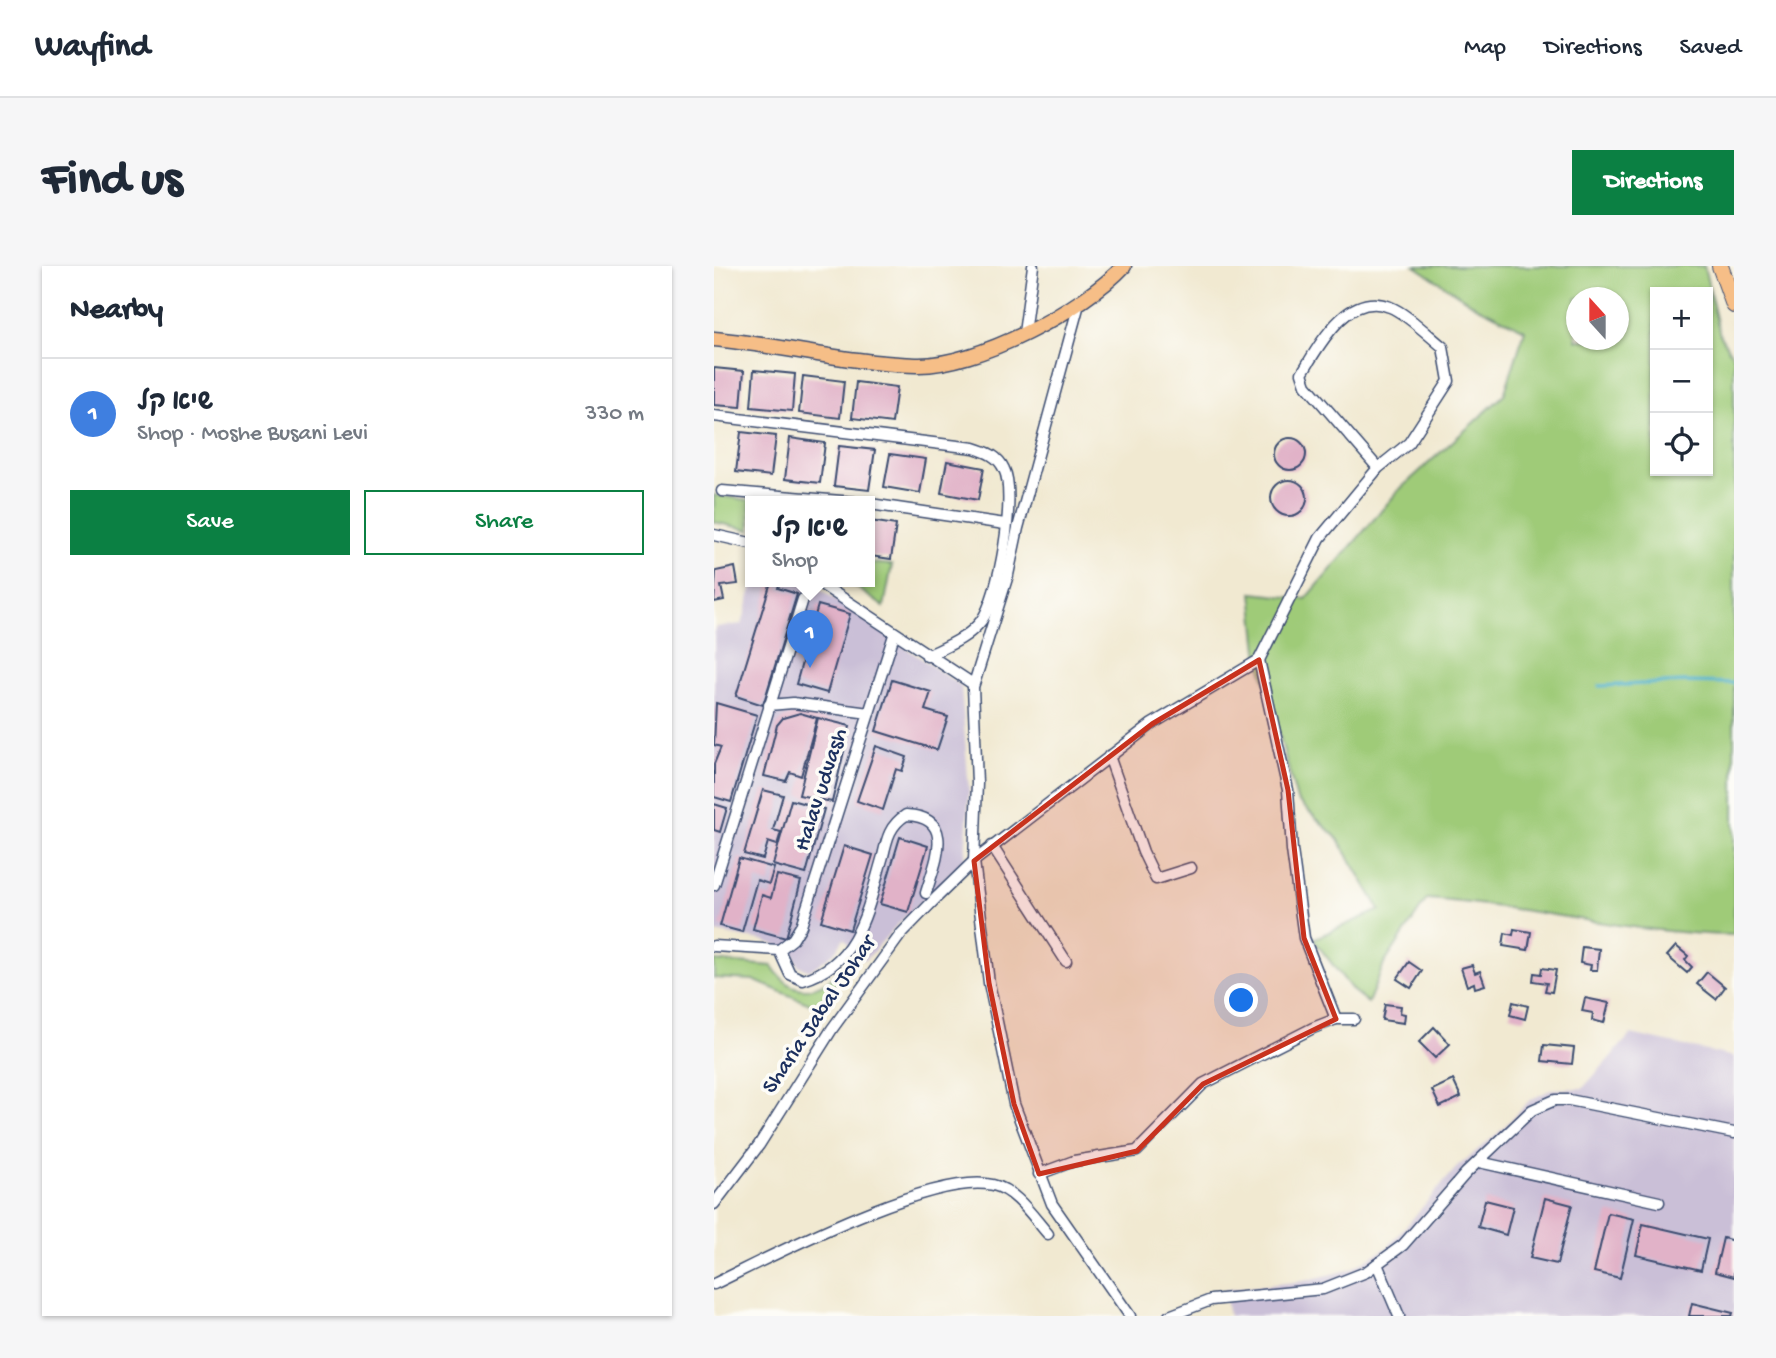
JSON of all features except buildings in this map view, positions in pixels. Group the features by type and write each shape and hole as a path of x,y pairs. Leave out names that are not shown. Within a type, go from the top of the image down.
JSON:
{"highway":[{"path":"1720,266 1734,305"}],"main road":[{"path":"714,339 860,361 919,366 961,357 1024,333 1079,304 1124,266"}],"street":[{"path":"1024,333 1033,266"},
{"path":"1079,304 1018,528 1008,575 974,684 977,783 974,860 994,1010 1014,1104 1052,1205 1130,1316"},
{"path":"1336,1019 1304,938 1292,850 1288,790 1259,660 1320,538 1378,468 1409,443 1450,381 1443,347 1390,307 1359,306 1328,330 1302,373 1306,385 1378,468"},
{"path":"714,416 880,435 989,453 1004,468 1009,482 1005,524 988,610 969,634 927,656"},
{"path":"722,491 782,496"},
{"path":"875,505 1005,524"},
{"path":"714,535 745,542"},
{"path":"825,587 894,635 974,684"},
{"path":"714,885 803,599"},
{"name":"Halav udvash","path":"779,950 793,939 801,926 894,635"},
{"name":"Sharia Jabal Johar","path":"714,1204 759,1145 832,1029 901,934 974,860 1152,724 1259,660"},
{"path":"769,705 793,703 869,713"},
{"path":"1109,756 1143,852 1156,879 1191,869"},
{"path":"714,946 779,950 790,974 803,980 826,972 838,962 859,932 890,831 906,815 924,818 933,825 941,845 926,892"},
{"path":"992,846 1066,961"},
{"path":"1039,1174 1074,1161 1137,1151 1203,1084 1336,1019 1354,1019"},
{"path":"1169,1316 1211,1300 1323,1289 1345,1282 1404,1245 1479,1162 1532,1110 1556,1100 1569,1100 1734,1133"},
{"path":"1479,1162 1659,1202"},
{"path":"714,1284 803,1241 942,1187 992,1184 1010,1192 1048,1234"},
{"path":"1377,1264 1399,1316"}],"highlighted area":[{"path":"1259,660 1288,790 1304,938 1336,1019 1203,1084 1137,1151 1039,1174 1014,1104 989,983 974,861 1152,724"}],"shaded area":[{"path":"753,587 817,587 961,686 969,791 965,859 897,925 865,961 844,939 834,953 809,971 798,965 792,951 762,940 714,932 714,632 716,627 742,624"},
{"path":"1631,1034 1734,1057 1734,1316 1229,1316 1224,1290 1304,1281 1349,1270 1388,1247 1457,1167 1499,1132 1530,1100 1552,1089 1583,1088"}],"green space":[{"path":"1415,266 1704,266 1709,287 1650,287 1650,476 1713,476 1713,305 1720,336 1734,358 1734,935 1657,930 1504,907 1427,899 1384,964 1368,1003 1353,991 1313,939 1380,910 1338,839 1297,800 1259,660 1252,593 1306,599 1399,490 1504,395 1525,330 1474,305"},
{"path":"714,495 745,500 745,529 714,522"},
{"path":"875,563 892,565 884,607 856,587 875,587"},
{"path":"714,961 772,966 789,984 806,989 824,983 843,969 832,993 812,1005 753,980 714,978"}],"waterway":[{"path":"1599,686 1734,683"}],"place":[{"name":"שיא קל","path":"810,668"}]}
